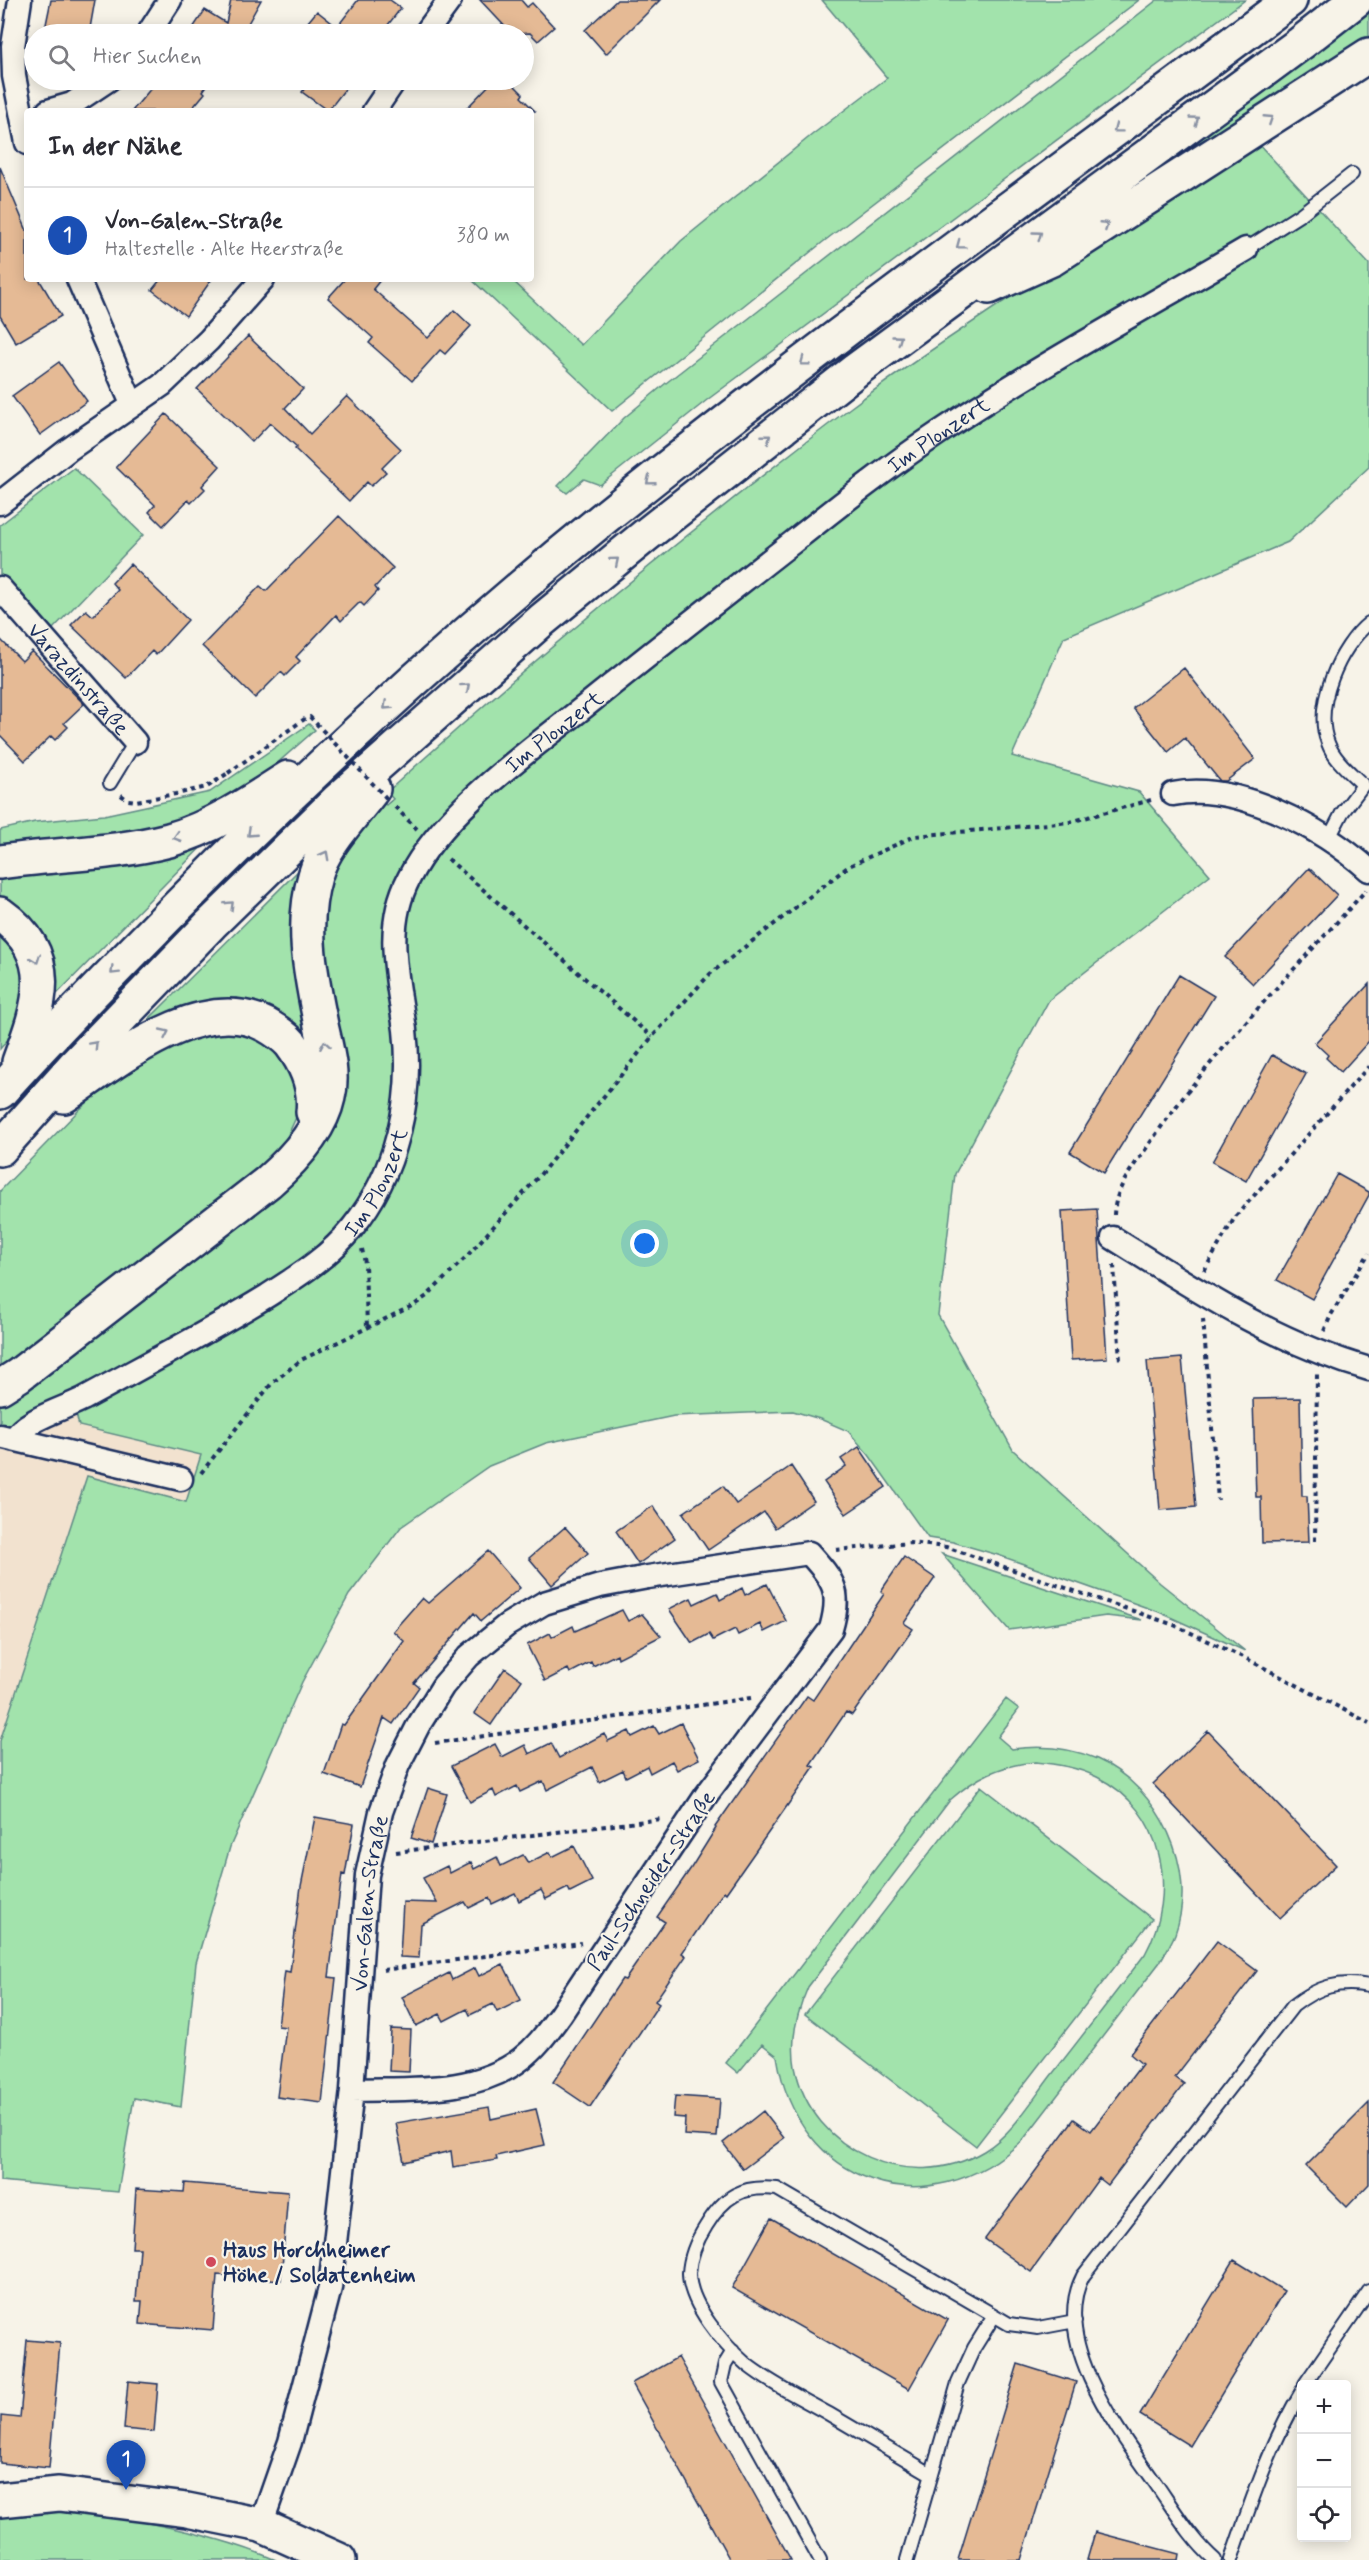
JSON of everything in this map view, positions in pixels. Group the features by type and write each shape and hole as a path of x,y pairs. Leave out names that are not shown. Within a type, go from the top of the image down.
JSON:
{"main road":[{"path":"1250,30 1274,0"},
{"path":"7,1084 219,864 355,735 509,597 668,467 901,289 1290,0"},
{"path":"0,1149 134,1003 211,924 338,800 502,655 646,534 782,426 1356,0"},
{"path":"941,308 1052,258 1369,55"},
{"path":"0,1387 74,1333 268,1182 292,1159 307,1139 325,1108 329,1090 329,1063 309,964 307,943 308,903 315,874 328,848 422,726"},
{"path":"0,862 137,846 179,836 248,803 355,735"},
{"path":"0,914 14,924 37,957 41,990 38,1009 7,1084"},
{"path":"27,1120 153,1039 198,1020 239,1017 259,1022 276,1031 300,1056 310,1080 314,1103 307,1139"},
{"path":"0,2500 59,2494 188,2511 261,2525 339,2560"}],"street":[{"path":"20,0 13,46 14,76 24,118"},
{"path":"154,24 170,0"},
{"path":"432,24 450,0"},
{"path":"58,108 72,104 93,90"},
{"path":"376,108 388,90"},
{"name":"Im Plonzert","path":"7,1438 251,1306 314,1266 333,1250 362,1215 392,1155 405,1107 407,1056 393,940 396,917 405,886 431,844 462,809 676,633 905,457 1017,383 1246,249"},
{"path":"79,282 132,404"},
{"path":"0,503 132,404 162,385 209,340 260,282"},
{"name":"Varazdinstraße","path":"0,588 135,742"},
{"path":"1173,794 1202,790 1229,795 1295,820 1329,838 1369,870"},
{"path":"1113,1238 1269,1331 1319,1353 1369,1369"},
{"name":"Im Plonzert","path":"7,1438 181,1479"},
{"name":"Paul-Schneider-Straße","path":"352,2090 448,2086 485,2078 501,2072 538,2044 693,1816 831,1629 836,1612 836,1591 826,1572 809,1553"},
{"name":"Von-Galen-Straße","path":"261,2525 290,2442 330,2288 352,2090 367,1875 381,1812 407,1747 443,1686 469,1656 507,1625 544,1603 600,1586 809,1553"}],"lane":[{"name":"Im Plonzert","path":"1246,249 1300,214 1352,174"},
{"path":"1329,838 1342,813 1364,785 1342,764 1328,744 1324,732 1327,699 1331,680 1346,648 1369,622"},
{"path":"110,783 135,742"},
{"path":"1215,2560 1196,2541 1107,2415 1095,2392 1086,2367 1075,2320 1076,2289 1083,2276 1286,2014 1305,1996 1318,1989 1334,1984 1352,1983 1369,1986"},
{"path":"931,2474 759,2373 733,2351 711,2324 694,2292 689,2274 697,2241 716,2210 742,2190 761,2187 777,2189 994,2316 1023,2328 1038,2328 1075,2320"},
{"path":"1308,2380 1369,2291"},
{"path":"907,2560 958,2383 974,2348 994,2316"},
{"path":"733,2351 725,2364 721,2382 820,2560"},
{"path":"1231,2560 1259,2478 1297,2400"}],"path":[{"path":"110,783 128,800 136,801 207,787 310,717 431,844 652,1037"},
{"path":"181,1479 189,1479 203,1471 272,1383 285,1371 301,1360 414,1305 438,1286 539,1176 652,1037 710,974 849,866 915,836 1070,822 1173,794"},
{"path":"1120,1361 1113,1238 1114,1204 1122,1185 1173,1110 1230,1042 1369,888"},
{"path":"1218,1500 1202,1293 1235,1218 1369,1066"},
{"path":"351,1230 362,1249 365,1263 367,1328"},
{"path":"1315,1541 1319,1353 1322,1337 1331,1315 1369,1253"},
{"path":"809,1553 910,1543 946,1547 1174,1625 1249,1660 1369,1723"},
{"path":"407,1747 783,1694"},
{"path":"371,1855 693,1816"},
{"path":"359,1974 610,1939"}],"shaded area":[{"path":"72,1397 79,1426 202,1454 186,1502 87,1476 0,1741 0,1430"}],"green space":[{"path":"822,0 1139,0 823,242 612,411 474,282 514,282 581,345 681,241 813,134 887,78"},
{"path":"1157,0 1245,0 707,400 600,485 584,479 567,493 558,486 624,418 666,383"},
{"path":"1369,4 1369,40 1156,176 1153,174 1153,167"},
{"path":"1256,141 1369,264 1369,467 1288,542 1064,637 1012,756 1139,792 1210,875 1049,1000 955,1174 938,1315 1013,1450 1160,1583 1245,1651 1159,1612 998,1555 953,1542 928,1538 869,1455 848,1431 793,1411 674,1416 546,1443 489,1466 401,1527 349,1595 302,1682 230,1847 196,1963 181,2107 134,2098 118,2192 0,2181 0,1741 87,1476 186,1502 201,1455 79,1426 72,1397 0,1430 0,1401 298,1174 322,983 322,883 380,799 386,805 393,799 387,792 556,643 731,500 850,408 1005,301"},
{"path":"74,468 143,535 51,631 0,574 0,525"},
{"path":"309,724 315,730 266,773 228,799 147,833 0,849 0,830 35,822 104,815 210,792"},
{"path":"216,832 54,997 0,902 0,872"},
{"path":"300,869 317,1050 296,1035 146,1026 149,1019"},
{"path":"0,928 26,962 20,1025 0,1049"},
{"path":"235,1029 278,1046 296,1076 299,1111 281,1150 270,1162 13,1359 0,1366 0,1191 79,1110 114,1079 166,1042"},
{"path":"942,1554 1142,1620 1106,1616 1009,1630"},
{"path":"1006,1699 1019,1709 998,1737 1012,1749 1055,1748 1097,1759 1119,1772 1139,1789 1155,1810 1168,1833 1177,1857 1182,1883 1181,1909 1170,1945 1160,1962 1023,2140 986,2167 947,2183 909,2187 872,2180 839,2163 811,2136 789,2100 777,2056 762,2044 738,2073 726,2063","holes":["1035,1762 1074,1768 1097,1777 1120,1792 1138,1810 1151,1831 1159,1855 1162,1879 1161,1905 1155,1930 1145,1954 1020,2117 994,2144 955,2164 926,2168 896,2166 868,2157 843,2143 821,2122 805,2097 795,2067 793,2046 798,2016 808,1987 950,1800 969,1785 1000,1769"]},
{"path":"981,1786 1152,1919 976,2146 805,2014"},
{"path":"84,2510 206,2536 276,2560 0,2560 0,2517 33,2512"}],"building":[{"path":"51,0 95,0 91,24 46,24"},
{"path":"231,0 261,0 248,24 196,24 205,10 226,23"},
{"path":"358,0 390,0 401,8 389,24 339,24"},
{"path":"480,0 521,0 527,7 532,3 554,27 538,41 534,37 534,24 503,24"},
{"path":"617,0 660,0 606,54 585,30"},
{"path":"317,11 332,23 331,24 306,24"},
{"path":"150,90 204,90 205,93 192,108 135,108"},
{"path":"304,90 344,90 330,108 324,108 302,92"},
{"path":"484,90 519,90 523,94 521,97 532,108 467,108"},
{"path":"0,167 24,224 24,282 41,282 61,316 16,343 0,316"},
{"path":"159,282 210,282 186,316 152,290"},
{"path":"342,282 379,282 373,289 428,338 454,310 471,326 445,354 440,350 412,381 369,343 373,338 328,298"},
{"path":"248,336 303,389 285,408 310,434 347,396 401,449 382,468 386,472 371,486 367,482 349,501 295,449 297,447 270,423 252,442 197,389"},
{"path":"59,362 87,401 40,435 12,396"},
{"path":"166,414 220,466 202,486 205,489 191,503 188,500 163,526 149,512 155,505 116,467"},
{"path":"339,516 393,568 375,587 378,591 364,606 360,602 341,621 336,615 296,657 300,661 285,676 281,672 255,698 202,646 260,586 266,591"},
{"path":"130,564 188,620 156,655 152,651 126,678 71,625 86,610 93,616 118,590 112,583"},
{"path":"0,639 22,661 32,651 84,704 64,723 68,727 55,740 51,736 25,761 0,735"},
{"path":"1184,668 1255,759 1226,781 1220,781 1185,738 1168,752 1133,708"},
{"path":"1309,868 1337,895 1253,984 1225,957"},
{"path":"1179,975 1214,996 1104,1173 1070,1152"},
{"path":"1369,984 1369,1041 1341,1072 1326,1058 1328,1055 1315,1043"},
{"path":"1272,1055 1306,1074 1246,1181 1212,1162"},
{"path":"1337,1174 1369,1192 1369,1195 1312,1299 1277,1280"},
{"path":"1097,1209 1107,1358 1071,1360 1062,1211"},
{"path":"1182,1358 1196,1507 1160,1510 1147,1361"},
{"path":"1300,1398 1302,1496 1307,1496 1309,1542 1262,1543 1261,1497 1256,1497 1253,1399"},
{"path":"859,1447 886,1487 846,1514 824,1482 846,1466 841,1459"},
{"path":"791,1466 814,1501 775,1528 764,1512 708,1550 683,1513 723,1486 736,1504"},
{"path":"653,1506 675,1538 638,1564 616,1531"},
{"path":"565,1527 588,1553 552,1585 529,1558"},
{"path":"488,1551 520,1588 481,1621 474,1613 414,1683 419,1687 393,1724 384,1718 360,1787 324,1774 341,1724 344,1725 404,1641 393,1631 422,1598 428,1603"},
{"path":"904,1557 935,1578 904,1623 913,1629 852,1715 846,1712 810,1765 814,1767 682,1953 686,1956 655,2001 659,2004 590,2107 553,2082 622,1979 625,1980 665,1922 657,1917 691,1868 715,1827 807,1696 813,1700 884,1594 881,1591"},
{"path":"767,1584 786,1621 764,1632 760,1624 738,1635 735,1629 713,1640 709,1634 692,1643 669,1609 691,1598 694,1604 717,1593 720,1600 742,1588 745,1595"},
{"path":"622,1610 628,1621 642,1614 661,1636 618,1658 617,1654 593,1666 591,1662 570,1673 568,1669 545,1681 527,1645 550,1633 552,1637 573,1626 575,1631"},
{"path":"505,1668 522,1680 491,1725 474,1713"},
{"path":"681,1723 699,1759 677,1770 672,1761 650,1773 647,1766 626,1777 623,1770 599,1782 592,1767 547,1790 543,1781 520,1792 517,1786 496,1797 493,1790 470,1802 451,1766 495,1744 502,1757 525,1745 529,1754 551,1743 559,1758 604,1734 608,1741 629,1731 632,1737 654,1726 659,1734"},
{"path":"1208,1731 1336,1865 1280,1918 1153,1784"},
{"path":"428,1788 447,1794 431,1844 411,1838"},
{"path":"315,1817 354,1824 345,1875 342,1874 329,1977 336,1978 322,2103 277,2097 286,2027 278,2026 285,1971 290,1972 301,1886"},
{"path":"574,1846 592,1881 570,1892 568,1888 546,1899 541,1890 519,1901 515,1893 492,1904 489,1898 469,1908 465,1902 421,1924 419,1958 400,1957 403,1902 437,1903 423,1878 447,1866 450,1873 471,1862 474,1869 497,1857 501,1866 523,1855 528,1863 550,1852 552,1857"},
{"path":"1217,1941 1257,1971 1175,2077 1184,2084 1108,2185 1099,2178 1031,2272 985,2239 1074,2119 1091,2131 1142,2064 1130,2054"},
{"path":"503,1964 521,2000 497,2012 493,2004 470,2015 467,2009 444,2021 440,2014 416,2026 402,1997 449,1973 452,1980 475,1968 479,1976"},
{"path":"391,2029 411,2030 409,2072 389,2071"},
{"path":"675,2096 720,2099 717,2137 684,2135 685,2118 673,2117"},
{"path":"1369,2103 1369,2184 1347,2207 1306,2166"},
{"path":"489,2107 491,2119 536,2109 545,2145 496,2156 497,2160 453,2167 451,2151 404,2162 396,2123"},
{"path":"763,2111 784,2138 743,2169 723,2143"},
{"name":"Haus Horchheimer Höhe / Soldatenheim","path":"185,2183 288,2192 281,2280 217,2275 213,2330 140,2324 142,2301 136,2301 140,2248 132,2248 136,2189 184,2192"},
{"path":"771,2218 948,2320 909,2389 732,2288"},
{"path":"1234,2260 1284,2291 1190,2446 1140,2415"},
{"path":"27,2340 60,2343 49,2468 0,2463 1,2416 20,2418"},
{"path":"678,2357 791,2560 730,2560 632,2383"},
{"path":"1018,2364 1076,2382 1021,2560 958,2560"},
{"path":"128,2381 158,2384 154,2432 124,2429"},
{"path":"1095,2532 1179,2554 1178,2560 1087,2560"}],"place":[{"name":"Haus Horchheimer Höhe / Soldatenheim","path":"211,2262"},
{"name":"Von-Galen-Straße","path":"126,2490"}]}
